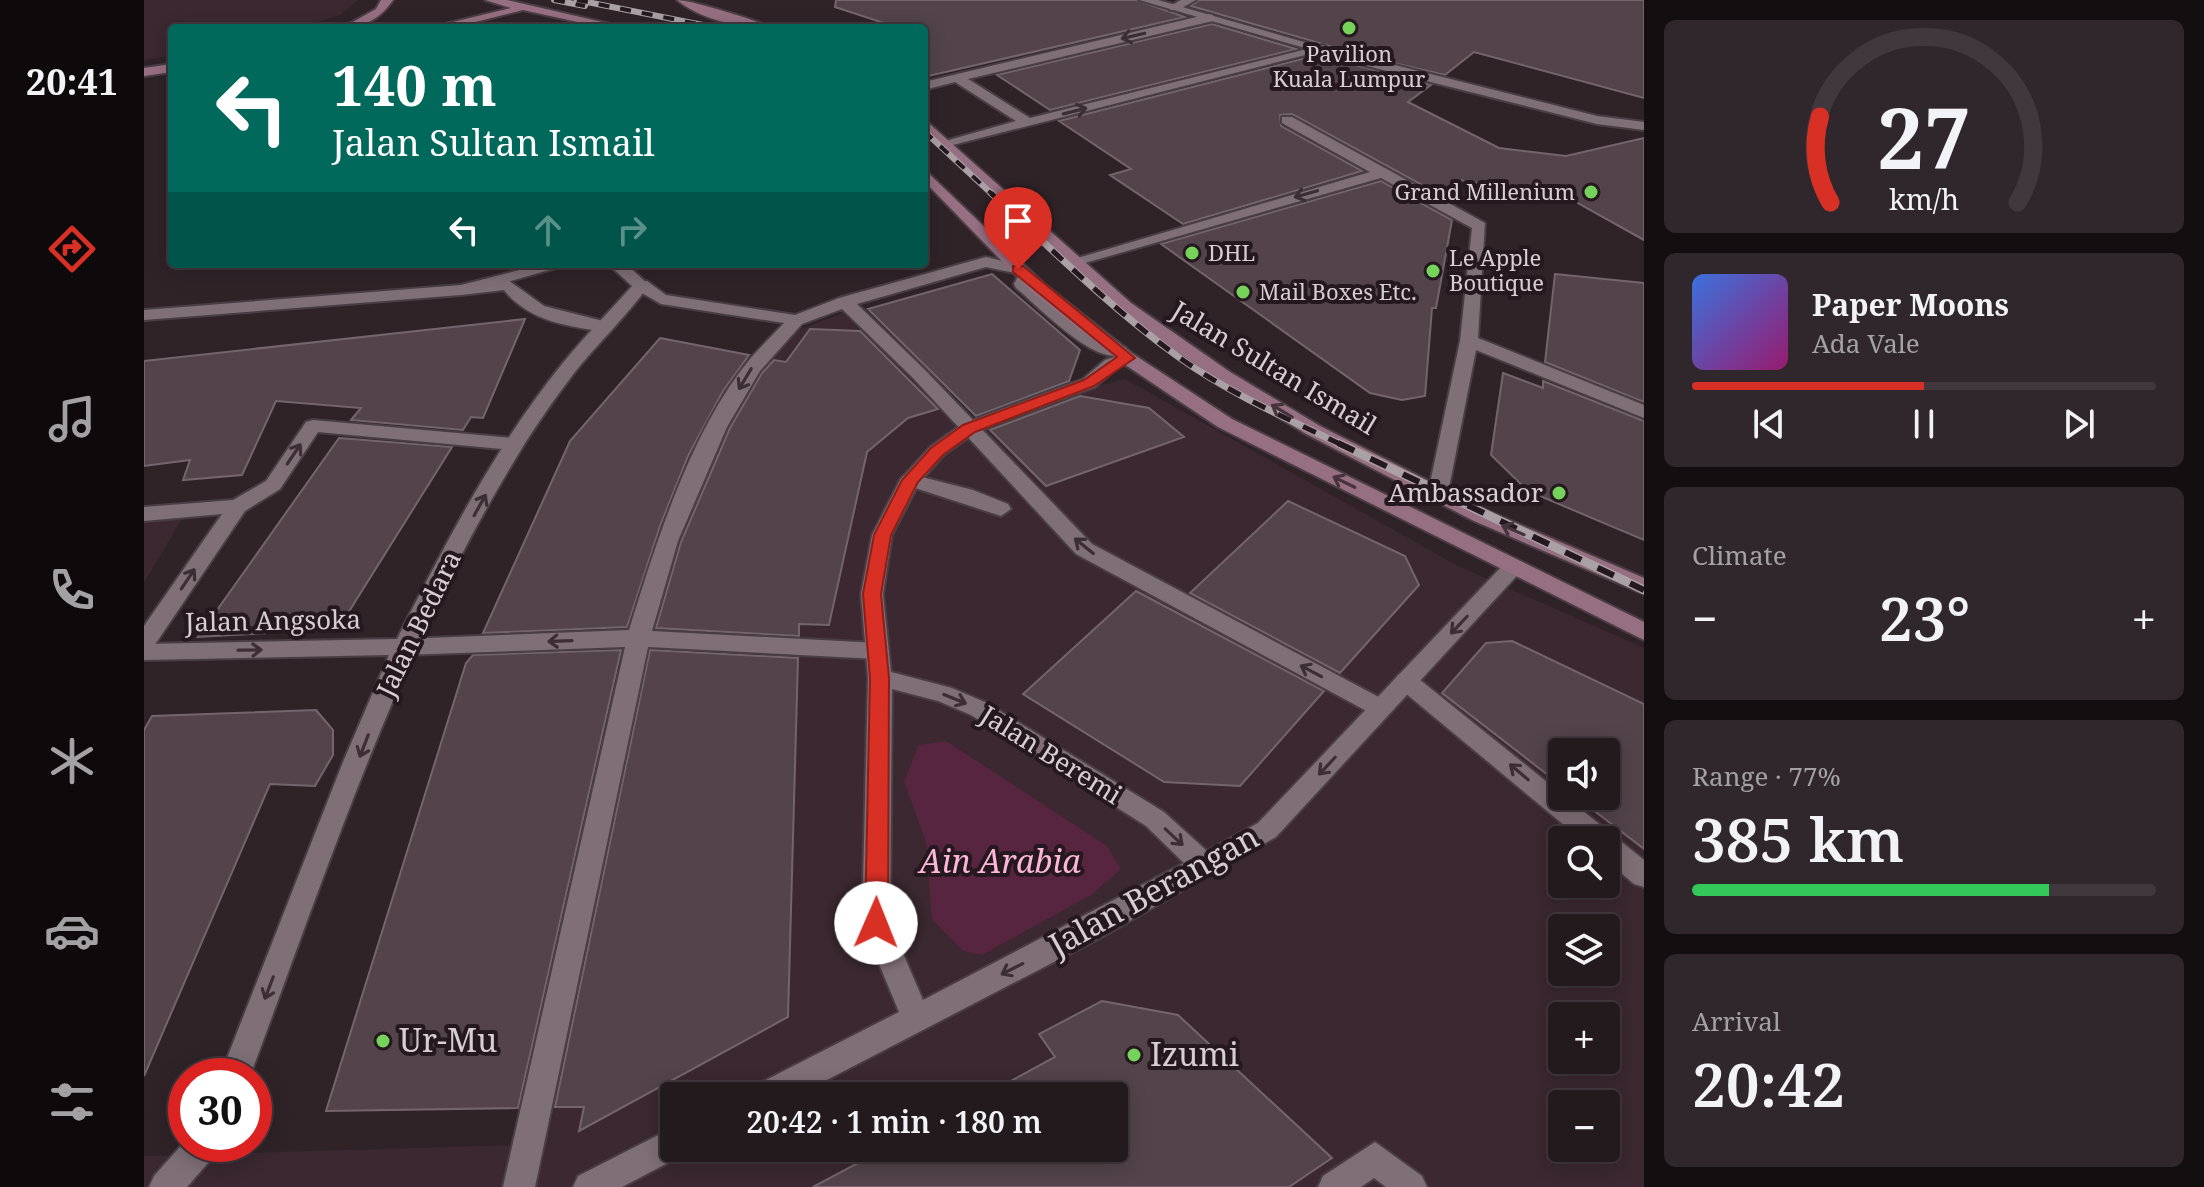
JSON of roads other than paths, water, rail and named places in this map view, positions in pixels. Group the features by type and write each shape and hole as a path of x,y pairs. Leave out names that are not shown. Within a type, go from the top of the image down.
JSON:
{"main road":[{"path":"356,24 380,11 387,0"},
{"path":"491,0 601,24"},
{"path":"453,24 558,0"},
{"path":"683,0 709,13 750,24"},
{"path":"144,72 168,69"},
{"path":"144,85 168,82"},
{"name":"Jalan Sultan Ismail","path":"928,127 1072,262 1125,307 1224,376 1313,430 1481,516 1644,587"},
{"path":"928,177 1022,272 1123,354 1225,423 1644,632"}],"street":[{"path":"1145,0 1554,110 1644,126"},
{"path":"1174,8 1190,0"},
{"path":"928,85 1209,18"},
{"path":"945,143 1323,49"},
{"path":"1371,63 1380,72 1401,78"},
{"path":"957,78 1029,123"},
{"path":"1287,120 1480,226 1469,341 1438,493"},
{"path":"1072,262 1381,173"},
{"path":"519,1187 638,638 667,541 717,427 752,368 796,320 845,302 986,262 1022,272"},
{"path":"461,290 546,268"},
{"path":"621,268 661,299 796,320"},
{"path":"144,315 508,285 515,296 563,322 601,326"},
{"name":"Jalan Bedara","path":"242,1058 402,647 513,444 601,326 641,285"},
{"path":"845,302 1084,549 1380,708"},
{"path":"1469,341 1644,412"},
{"path":"916,1018 876,923 880,678 872,594 882,535 910,480 937,451 969,428 1089,383 1123,354"},
{"path":"144,643 238,506 273,485 313,426 513,444"},
{"path":"910,480 966,495 1001,509"},
{"path":"144,514 238,506"},
{"name":"Jalan Berangan","path":"792,1082 1090,929 1267,830 1513,568"},
{"name":"Jalan Angsoka","path":"144,652 638,638 877,651"},
{"name":"Jalan Beremi","path":"880,678 944,694 979,709 1155,819 1204,865"},
{"path":"1406,681 1583,826"},
{"path":"1620,856 1644,876"},
{"path":"589,1187 660,1150"},
{"path":"1334,1187 1375,1158 1411,1187"},
{"path":"165,1187 188,1162"}],"railway":[{"path":"554,0 585,6"},
{"path":"577,0 698,24"},
{"path":"928,135 993,195"},
{"path":"991,193 1106,299 1180,358 1239,394 1342,445"},
{"path":"1338,443 1644,590"}],"place":[{"name":"Pavilion Kuala Lumpur","path":"1349,28"},
{"name":"Grand Millenium","path":"1591,192"},
{"name":"DHL","path":"1192,253"},
{"name":"Le Apple Boutique","path":"1433,271"},
{"name":"Mail Boxes Etc.","path":"1243,292"},
{"name":"Ambassador","path":"1559,493"},
{"name":"Ur-Mu","path":"383,1041"},
{"name":"Izumi","path":"1134,1055"}],"park label":[{"name":"Ain Arabia","path":"1000,862"}]}
